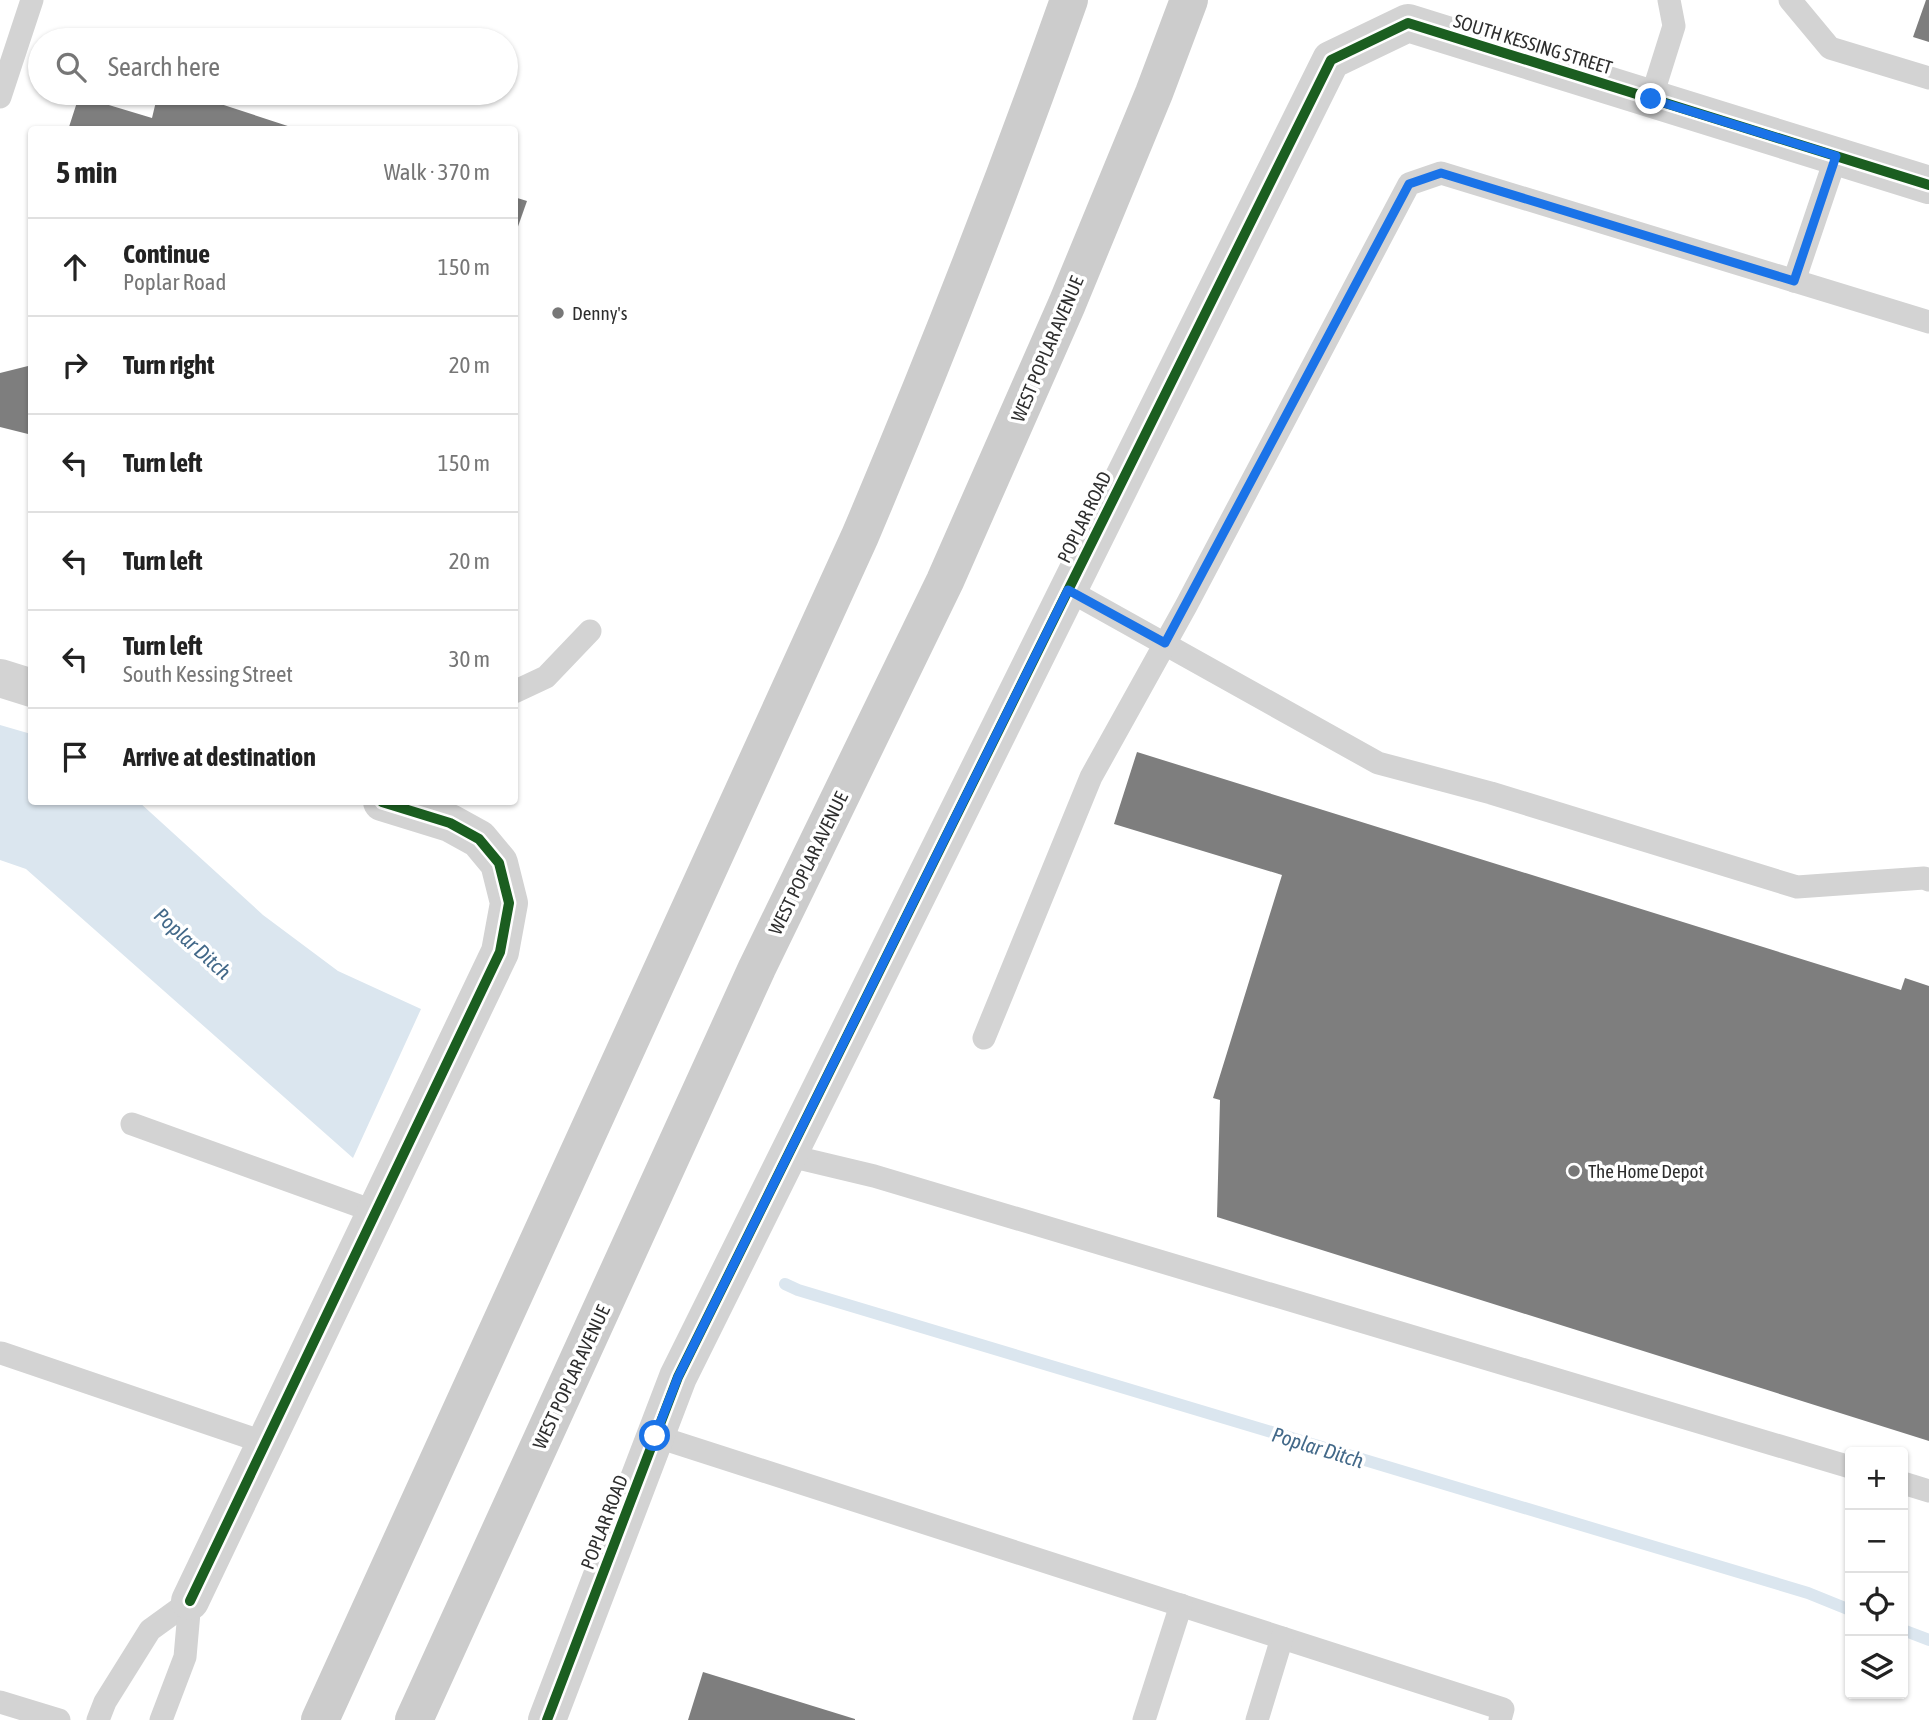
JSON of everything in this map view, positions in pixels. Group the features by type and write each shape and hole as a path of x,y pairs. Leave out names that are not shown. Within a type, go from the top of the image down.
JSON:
{"main road":[{"path":"320,1720 860,536 915,407 1069,0"},
{"name":"WEST POPLAR AVENUE","path":"414,1720 757,968 945,581 1067,304 1154,93 1189,0"}],"street":[{"name":"SOUTH KESSING STREET","path":"1331,60 1408,23 1929,186"},
{"name":"POPLAR ROAD","path":"547,1720 678,1377 1331,60"},
{"path":"0,678 28,687"},
{"path":"190,1601 500,952 509,903 499,863 455,813 402,805"}],"lane":[{"path":"0,97 32,0"},
{"path":"1651,99 1674,26 1669,0"},
{"path":"1790,0 1830,48 1929,78"},
{"path":"1794,281 1836,156"},
{"path":"984,1038 1091,777 1409,184 1441,173 1929,322"},
{"path":"1068,590 1378,763 1491,793 1797,887 1924,878 1929,880"},
{"path":"518,690 546,677 590,631"},
{"path":"132,1124 376,1212"},
{"path":"786,1155 874,1176 1845,1466"},
{"path":"1,1353 266,1443"},
{"path":"655,1436 1503,1709 1500,1720"},
{"path":"1908,1484 1929,1490"},
{"path":"99,1720 105,1702 150,1630 190,1601"},
{"path":"161,1720 184,1657 190,1601"},
{"path":"1144,1720 1181,1605"},
{"path":"1257,1720 1282,1638"},
{"path":"0,1702 59,1720"}],"water":[{"path":"0,725 28,733 28,805 142,805 263,915 338,971 421,1009 353,1158 26,869 0,860"}],"building":[{"path":"1926,0 1929,0 1929,42 1913,37"},
{"path":"76,105 109,105 152,118 155,105 224,105 288,126 69,126"},
{"path":"518,198 527,201 518,226"},
{"path":"28,366 28,434 0,427 0,373"},
{"name":"The Home Depot","path":"1137,752 1901,990 1905,978 1929,986 1929,1441 1217,1217 1220,1100 1213,1098 1282,875 1114,824"},
{"path":"703,1672 855,1719 855,1720 688,1720"}],"waterway":[{"name":"Poplar Ditch","path":"785,1284 1808,1593 1845,1608"},
{"name":"Poplar Ditch","path":"1908,1632 1929,1640"}],"cycle path":[{"path":"547,1720 678,1377 1331,60 1408,23 1929,185"},
{"path":"190,1601 500,952 509,903 499,863 479,839 450,823 392,805"}],"place":[{"name":"Denny's","path":"558,313"},
{"name":"The Home Depot","path":"1574,1171"}],"route":[{"path":"655,1436 678,1377 786,1155 1068,590 1165,643 1409,184 1441,173 1794,281 1836,156 1651,99"}]}
